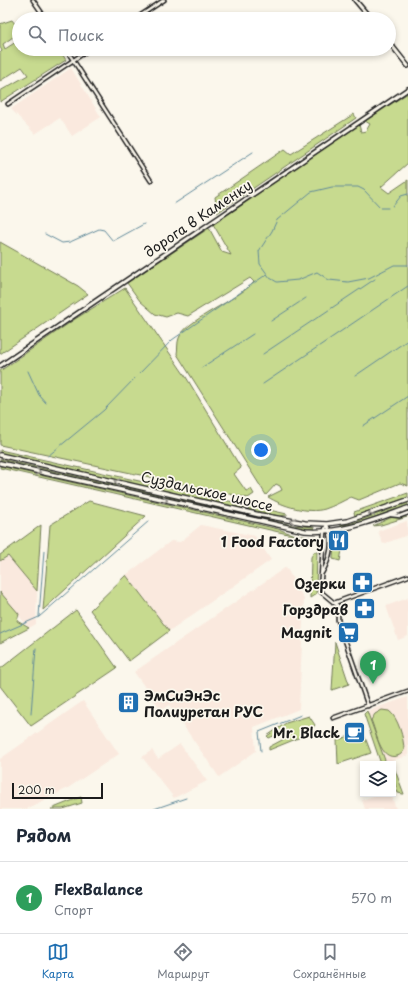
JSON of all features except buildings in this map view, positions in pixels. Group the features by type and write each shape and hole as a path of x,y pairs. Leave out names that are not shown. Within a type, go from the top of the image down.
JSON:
{"main road":[{"name":"Суздальское шоссе","path":"0,455 295,522 327,524 354,520 408,500"},
{"name":"Суздальское шоссе","path":"0,463 295,530 331,532 365,524 408,508"}],"street":[{"path":"34,0 42,12"},
{"path":"146,12 164,0"},
{"path":"355,0 365,12"},
{"path":"396,51 408,66"},
{"path":"70,56 151,181"},
{"path":"8,104 79,56"},
{"name":"дорога в Каменку","path":"0,366 408,89"},
{"path":"388,515 400,516 408,513"},
{"path":"321,573 330,560 331,532 327,524"},
{"path":"327,524 324,532 320,591 338,606 338,620 368,706"},
{"path":"334,603 408,576"},
{"path":"333,718 408,691"}],"shaded area":[{"path":"71,68 101,117 72,136 60,118 35,134 11,109"},
{"path":"407,521 408,535 383,544 378,531"},
{"path":"201,525 255,536 271,560 169,631 126,575 171,541 180,542"},
{"path":"8,556 37,591 36,624 29,628 0,593 0,561"},
{"path":"286,567 304,599 299,709 254,727 256,751 219,777 169,705 161,710 134,672"},
{"path":"408,598 408,636 398,640 386,606"},
{"path":"408,697 408,755 392,761 385,761 367,711"},
{"path":"83,701 119,754 68,788 27,809 0,809 0,759"},
{"path":"180,744 207,781 174,798 142,757 152,750 158,759"},
{"path":"370,797 392,797 396,809 365,809 362,800"}],"green space":[{"path":"12,20 12,38 3,44 5,49 12,45 12,56 63,56 66,60 0,102 0,91 28,75 22,67 0,81 0,53 2,51 0,47 0,24"},
{"path":"408,93 408,163 381,187 389,193 408,180 408,486 400,483 359,500 351,497 325,509 303,510 295,508 268,497 282,490 280,486 276,484 266,495 177,354 178,340 183,331 201,317 236,296 254,282 250,278 188,316 177,313 166,317 155,314 140,301 127,283 209,228 222,252 231,255 213,224 359,125 361,132 366,131 370,124 365,121"},
{"path":"354,114 356,118 217,213 215,197 285,149 291,154"},
{"path":"0,242 78,286 88,294 0,354"},
{"path":"125,288 186,377 241,468 234,474 246,491 251,489 254,494 248,498 0,445 0,371 75,319"},
{"path":"0,450 287,515 279,516 0,454"},
{"path":"0,459 292,525 314,527 314,529 292,527 0,461"},
{"path":"0,466 313,538 292,535 0,468"},
{"path":"408,493 408,497 355,516 354,512"},
{"path":"89,501 146,516 43,610 50,525"},
{"path":"408,503 408,505 353,525 341,527 341,525 352,523"},
{"path":"392,517 407,517 373,526"},
{"path":"41,525 37,591 8,556 0,561 0,555"},
{"path":"334,542 338,543 338,546 342,550 340,561 333,559"},
{"path":"314,552 317,552 316,594 310,598 311,557"},
{"path":"126,575 169,631 129,661 90,610"},
{"path":"0,592 19,614 17,621 29,628 0,643"},
{"path":"76,610 117,668 31,726 0,686 0,669"},
{"path":"335,642 349,684 332,690"},
{"path":"382,710 389,711 392,714 400,729 404,750 398,756 386,754 377,738 371,720 375,714"},
{"path":"367,711 385,761 380,761 364,714"},
{"path":"309,716 315,725 312,729 313,732 269,750 269,747 284,739 280,733 269,738 267,736 286,723"},
{"path":"363,732 371,753 338,764 337,740"},
{"path":"396,773 404,794 398,793 396,787"},
{"path":"81,797 82,803 63,809 51,809"}],"waterway":[{"path":"174,204 253,152"},
{"path":"388,208 381,208 364,190 358,187 332,187 311,192 277,220 259,251 260,264 270,278 277,282 298,280 317,272 329,280 348,282 369,278 394,265 408,265"},
{"path":"393,206 401,196 408,194"},
{"path":"45,234 62,243 70,242 99,229 104,230 113,241 144,224"},
{"path":"48,456 104,410 172,340 267,274"},
{"path":"263,354 375,279"},
{"path":"263,384 408,286"},
{"path":"271,321 306,298"},
{"path":"201,368 253,334"},
{"path":"355,376 408,340"},
{"path":"28,371 39,395 46,403"},
{"path":"363,426 408,396"},
{"path":"0,634 39,617 149,521"},
{"path":"39,616 44,551"},
{"path":"31,714 36,648"},
{"path":"261,751 259,732 301,715"},
{"path":"154,809 186,798"}],"place":[{"name":"1 Food Factory","path":"339,541"},
{"name":"Озерки","path":"362,583"},
{"name":"Горздрав","path":"364,609"},
{"name":"Magnit","path":"348,632"},
{"name":"FlexBalance","path":"373,684"},
{"name":"ЭмСиЭнЭс Полиуретан РУС","path":"128,703"},
{"name":"Mr. Black","path":"355,732"}]}
